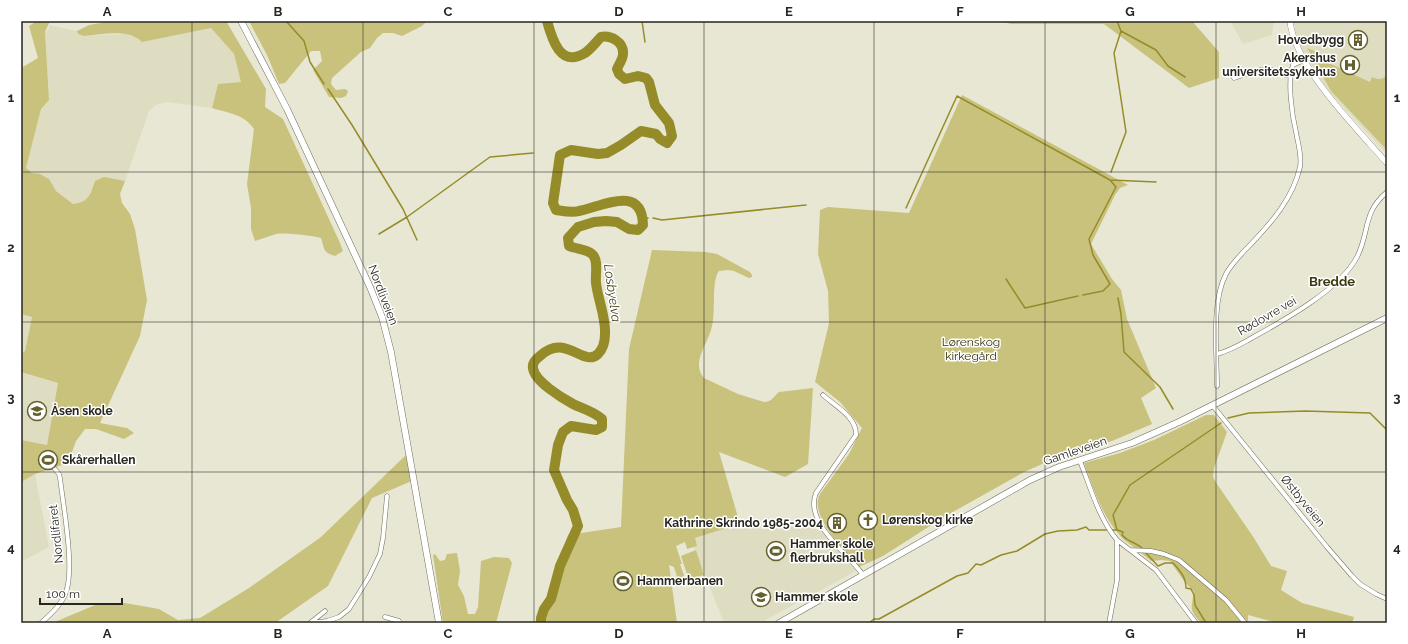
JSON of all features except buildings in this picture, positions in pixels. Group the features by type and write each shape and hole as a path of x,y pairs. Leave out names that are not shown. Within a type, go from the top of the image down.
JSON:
{"main road":[{"name":"Nordliveien","path":"241,21 290,116 370,287 382,317 391,352 439,623"},
{"name":"Gamleveien","path":"779,623 1018,486 1080,460 1132,443 1213,406 1387,318"}],"street":[{"path":"1290,21 1292,32 1299,50 1315,78 1331,99 1387,163"},
{"path":"1217,386 1217,303 1221,286 1226,274 1237,259 1283,206 1293,186 1299,169 1301,157 1293,118 1290,76 1293,65 1304,60"},
{"path":"1234,78 1262,70 1272,70 1290,76"},
{"name":"Rødovre vei","path":"1217,354 1224,353 1261,333 1313,302 1347,272 1357,257 1371,211 1378,200 1387,192"},
{"path":"823,395 849,417 856,428 856,435 816,493 813,504 815,514 820,525 863,576"},
{"name":"Østbyveien","path":"1213,406 1352,576 1360,584 1387,599"},
{"path":"1080,460 1104,520 1110,531 1117,540 1156,570 1196,623"},
{"name":"Nordlifaret","path":"41,623 63,598 69,578 68,544 60,478 59,474 49,462"},
{"path":"310,623 327,621 339,617 348,609 369,578 380,554 387,496"},
{"path":"1109,623 1117,580 1117,540"},
{"path":"1130,550 1164,554 1179,560 1226,600 1245,623"},
{"path":"310,623 326,611"},
{"path":"385,617 397,619 400,623"}],"shaded area":[{"path":"1230,21 1274,21 1272,35 1243,44"},
{"name":"Akershus universitetssykehus","path":"1294,21 1387,21 1387,154 1328,91 1296,39"},
{"path":"49,25 77,31 78,34 84,36 125,34 136,37 142,42 211,28 234,54 242,82 218,84 212,108 167,102 156,105 149,111 125,181 104,178 95,181 88,199 82,203 73,204 56,191 49,179 40,174 32,173 26,168 41,109 49,100 45,32 49,29"},
{"path":"21,314 32,317 25,351 21,354"},
{"name":"Åsen skole","path":"21,372 58,383 47,445 21,440"},
{"path":"35,474 49,547 21,562 21,482"},
{"name":"Hammer skole","path":"740,524 761,529 788,526 820,530 856,571 760,623 724,623 691,540"}],"green space":[{"path":"37,21 50,21 45,32 49,100 41,109 26,168 32,173 40,174 49,179 56,191 73,204 79,203 86,199 95,181 104,177 125,181 120,194 122,203 130,214 135,229 147,300 140,336 100,423 127,428 134,433 124,439 96,429 85,429 76,441 68,463 35,474 21,482 21,440 47,445 58,383 21,372 21,354 25,351 32,317 21,314 21,68 38,58 29,26"},
{"path":"114,21 226,21 266,89 265,107 283,119 343,251 335,256 331,255 325,250 321,238 299,234 276,234 255,241 251,229 251,208 247,184 254,129 241,117 212,108 218,84 241,82 234,54 211,28 142,42 130,35 115,33 84,36 78,34 77,31 89,25"},
{"path":"249,21 427,21 422,26 402,36 393,33 383,33 377,38 370,48 361,52 332,78 331,84 336,90 345,89 348,91 346,96 341,98 329,97 313,70 322,61 320,51 311,51 285,83 279,84 267,55"},
{"path":"1000,21 1192,21 1219,52 1219,78 1189,88 1104,24 1011,24"},
{"path":"1307,48 1322,54 1320,59 1370,82 1372,77 1380,79 1387,75 1387,150 1331,91"},
{"name":"Lørenskog kirkegård","path":"962,95 1128,185 1120,188 1115,195 1091,244 1112,279 1121,290 1127,319 1156,388 1141,398 1152,424 1112,441 1049,461 1024,472 944,517 883,556 859,567 830,533 819,512 818,503 820,494 849,454 862,428 840,402 815,382 829,323 828,291 818,254 820,210 828,207 909,213"},
{"path":"652,250 706,252 717,254 750,272 752,277 749,278 734,271 719,271 714,289 713,320 700,359 700,372 704,378 738,394 764,402 771,400 779,392 813,388 808,464 785,477 719,452 740,524 695,538 697,546 687,549 685,542 676,546 686,581 679,583 674,567 669,565 677,623 539,623 568,535 621,527 629,349"},
{"path":"1206,415 1214,415 1227,432 1214,468 1213,477 1271,566 1287,571 1281,590 1302,603 1354,617 1352,623 1278,623 1248,615 1248,623 1201,623 1194,615 1192,609 1194,592 1170,561 1151,561 1122,538 1115,530 1099,503 1084,463 1120,453 1154,440"},
{"path":"409,452 414,480 372,498 328,586 275,623 55,623 100,603 125,603 159,609 178,620 200,618 249,588 321,537"},
{"path":"696,550 704,575 689,580 681,556"},
{"path":"457,553 460,571 458,585 464,596 468,614 475,614 478,607 481,561 494,557 509,558 512,563 496,623 443,623 433,555 435,554 440,561 445,560 447,554"}],"waterway":[{"path":"286,21 304,41 310,62 324,84"},
{"name":"Losbyelva","path":"541,623 544,609 551,599 560,566 578,526 573,510 554,470 558,445 563,432 571,426 596,430 602,427 602,419 549,389 538,378 533,368 533,364 537,358 549,350 558,348 566,349 586,357 592,357 598,354 603,345 605,328 596,283 595,260 590,252 569,246 568,238 578,227 594,222 617,222 629,229 638,230 643,225 641,212 636,205 629,201 610,202 576,212 556,210 553,203 560,155 571,150 598,154 607,153 641,131 656,134 660,139 667,143 672,136 669,123 655,105 649,82 646,78 638,76 625,79 619,74 617,69 622,60 623,50 616,40 609,37 601,37 585,53 576,57 569,57 558,49 547,21"},
{"path":"642,21 645,42"},
{"path":"1111,172 1126,132 1114,53 1121,31 1117,21"},
{"path":"1121,31 1156,50 1168,66 1185,77"},
{"path":"328,89 352,125 403,209 417,240"},
{"path":"906,208 957,96 1110,180 1116,187 1089,239 1093,255 1110,284 1103,291 1083,295"},
{"path":"379,234 407,217 490,157 533,153"},
{"path":"1110,180 1156,182"},
{"path":"653,218 662,220 806,205"},
{"name":"Losbyelva","path":"643,217 648,218"},
{"path":"1006,279 1025,308 1078,296"},
{"path":"1118,298 1121,314 1124,352 1160,387 1173,409"},
{"path":"1228,418 1249,413 1305,411 1370,413 1387,430"},
{"path":"1117,530 1113,515 1130,485 1221,423"},
{"path":"869,623 957,576 968,573 976,564 981,565 1001,555 1017,551 1045,534 1058,531 1077,530 1086,527 1089,530 1117,530 1123,532 1122,535 1125,538 1144,550"},
{"path":"1146,553 1158,566 1165,563 1173,563 1184,577 1186,588 1191,589 1194,595 1195,605 1206,623"}],"place":[{"name":"Hovedbygg","path":"1358,40"},
{"name":"Akershus universitetssykehus","path":"1350,65"},
{"name":"Åsen skole","path":"37,411"},
{"name":"Skårerhallen","path":"48,460"},
{"name":"Lørenskog kirke","path":"868,520"},
{"name":"Kathrine Skrindo 1985-2004","path":"837,523"},
{"name":"Hammer skole flerbrukshall","path":"776,551"},
{"name":"Hammerbanen","path":"623,581"},
{"name":"Hammer skole","path":"761,597"}],"district":[{"name":"Bredde","path":"1332,281"}]}
